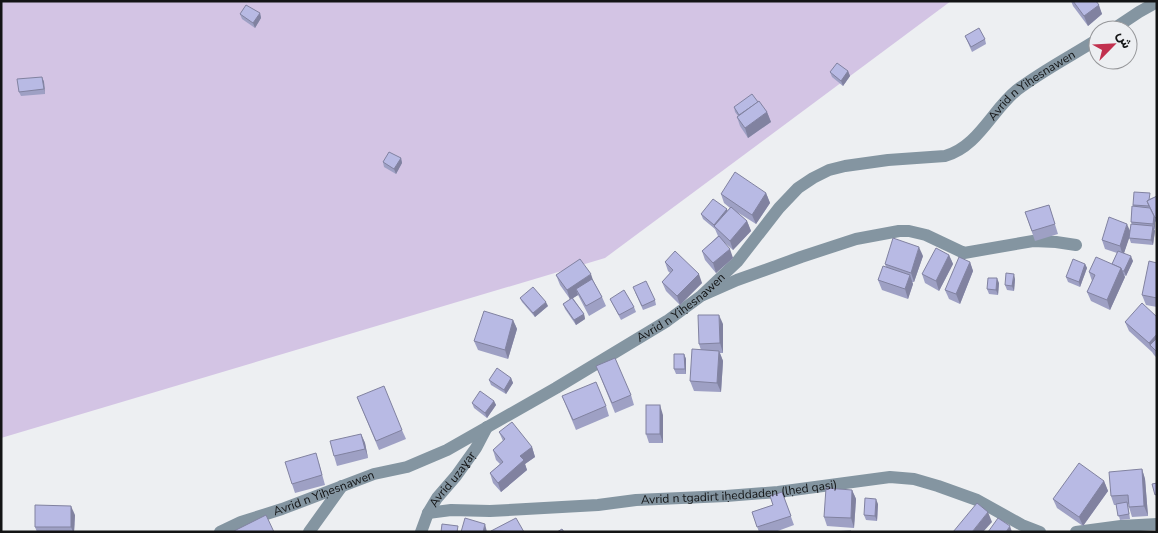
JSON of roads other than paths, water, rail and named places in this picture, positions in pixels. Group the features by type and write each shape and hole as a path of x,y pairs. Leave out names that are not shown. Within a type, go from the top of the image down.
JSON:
{"street":[{"path":"1127,20 1157,2"},
{"name":"Avrid n Yiḥesnawen","path":"220,532 241,522 282,509 374,474 406,467 447,450 556,388 667,321 701,296 737,262 779,208 798,188 812,178 829,170 846,166 953,154 970,142 1016,91 1088,45"},
{"path":"701,296 737,280 801,257 856,239 899,231 918,232 964,253 1033,241 1076,245"},
{"name":"Avrid uzaɣaṛ","path":"421,532 428,513 437,498 476,448 487,427"},
{"name":"Avrid n tgadirt iḥeddaden (lḥed qasi)","path":"428,513 451,510 490,511 598,505 636,500 778,492 890,477 914,479 977,500 1022,525 1040,532"},
{"path":"308,532 342,486"},
{"path":"1076,532 1121,526 1157,524"}]}
